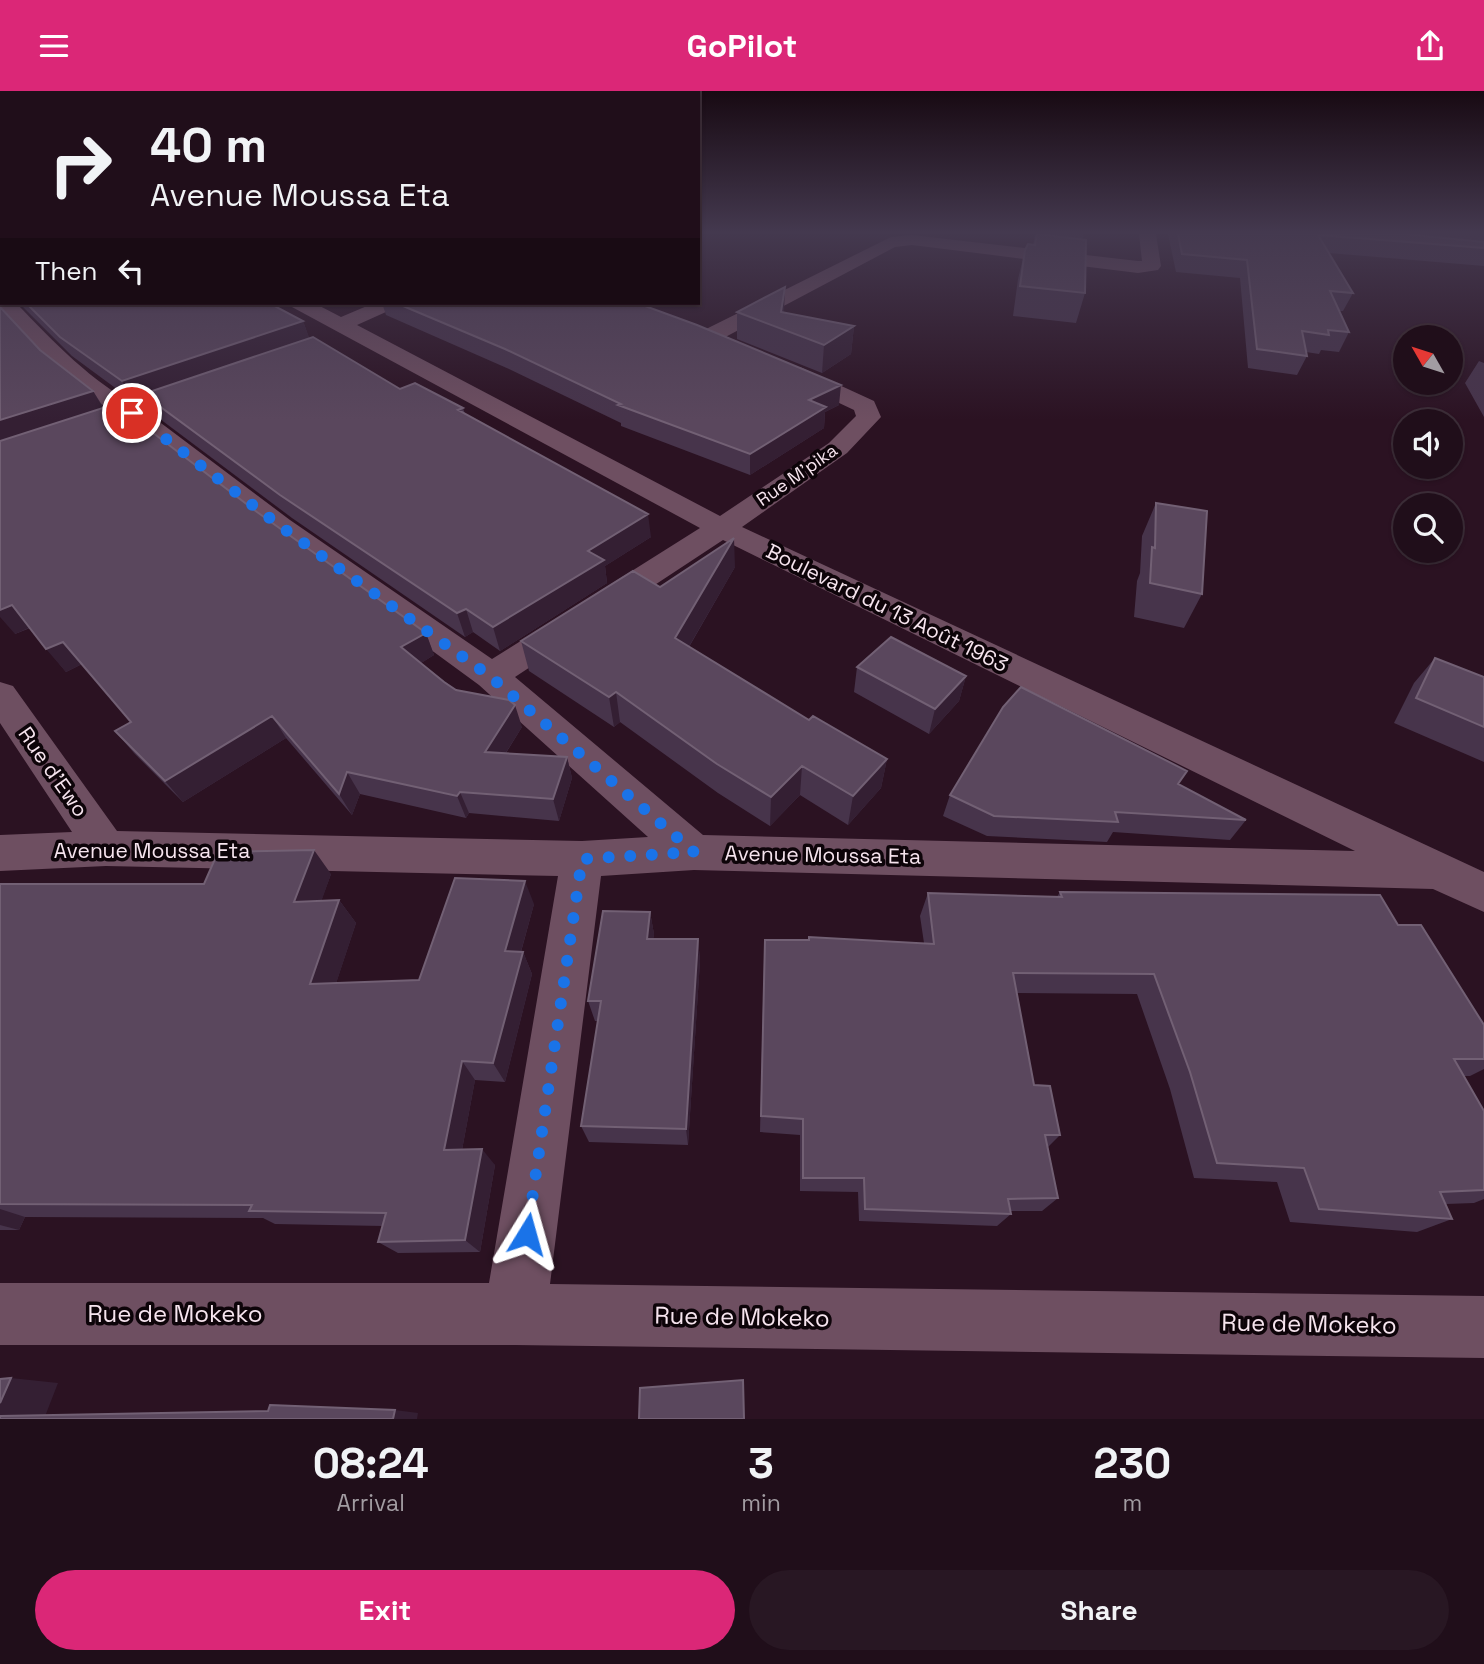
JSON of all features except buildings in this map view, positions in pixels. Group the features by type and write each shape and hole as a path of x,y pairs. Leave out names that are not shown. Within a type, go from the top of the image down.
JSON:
{"street":[{"path":"708,337 787,296"},
{"path":"7,305 62,363 280,526 491,677 694,852"},
{"name":"Boulevard du 13 Août 1963","path":"302,305 344,335 721,528 1484,893"},
{"path":"344,335 387,305"},
{"path":"684,327 732,347"},
{"name":"Rue M'pika","path":"491,677 721,528 838,447 869,417 865,406 849,397 769,363"},
{"name":"Rue d'Ewo","path":"0,695 106,848"},
{"name":"Avenue Moussa Eta","path":"0,853 106,848 582,859 694,852 1437,871"},
{"path":"515,1314 582,859"},
{"name":"Rue de Mokeko","path":"0,1314 515,1314 1484,1327"}],"route":[{"path":"132,413 280,526 491,677 694,852 582,859 527,1234"}]}
